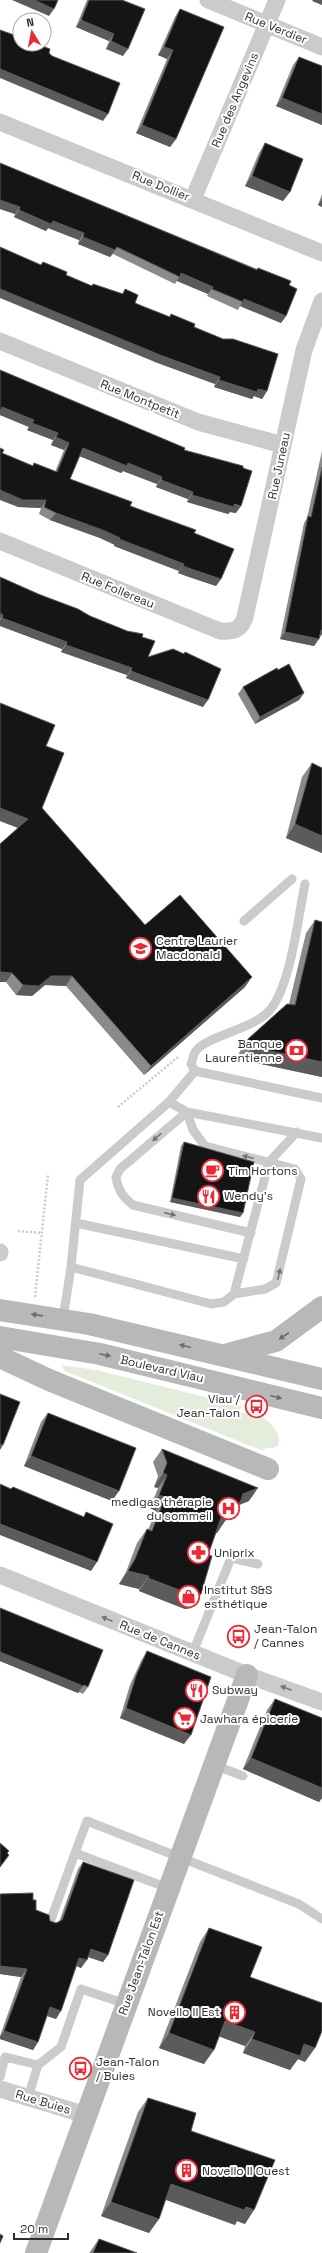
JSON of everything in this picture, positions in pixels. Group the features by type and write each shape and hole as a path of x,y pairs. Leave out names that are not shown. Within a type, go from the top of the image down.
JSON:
{"main road":[{"path":"223,1356 276,1341 322,1307"},
{"path":"0,1310 63,1319 223,1356 321,1374 318,1407"},
{"name":"Boulevard Viau","path":"0,1337 66,1347 153,1366 318,1407"},
{"path":"49,1380 42,1369 46,1354 56,1349 66,1347"},
{"path":"0,1357 49,1380 268,1469"},
{"name":"Rue Jean-Talon Est","path":"36,2253 247,1675"}],"street":[{"name":"Rue Verdier","path":"208,0 322,47"},
{"name":"Rue des Angevins","path":"193,199 277,0"},
{"name":"Rue Dollier","path":"0,122 193,199 322,253"},
{"name":"Rue Juneau","path":"236,630 242,625 245,617 304,350 322,301"},
{"name":"Rue Montpetit","path":"0,341 191,420 283,445"},
{"name":"Rue Follereau","path":"0,541 220,631 236,630"},
{"name":"Rue de Cannes","path":"0,1575 247,1675 322,1702"},
{"name":"Rue Buies","path":"0,2089 86,2115"}],"lane":[{"path":"244,921 292,879"},
{"path":"305,884 287,971 279,997 269,1011 251,1025 210,1042 196,1052 191,1064 195,1071 322,1098"},
{"path":"63,1319 72,1267 80,1180 169,1102 195,1071"},
{"path":"169,1102 187,1112 322,1138"},
{"path":"72,1267 211,1304 224,1302 234,1294 265,1289 276,1283 301,1179 295,1169 205,1146 194,1130 187,1112"},
{"path":"187,1112 120,1169 116,1177 117,1186 123,1197 133,1205 251,1233"},
{"path":"234,1294 270,1162 297,1132"},
{"path":"76,1223 244,1259"},
{"path":"192,1652 231,1558 258,1564"},
{"path":"214,1764 243,1776"},
{"path":"49,1925 87,1821 180,1856 299,1904 322,1919"},
{"path":"75,1854 168,1888"},
{"path":"28,2097 38,2065 61,2046 81,1989 126,2004"},
{"path":"0,2077 5,2057 38,2065"}],"path":[{"path":"118,1107 178,1057"},
{"path":"35,1299 48,1174"},
{"path":"18,1231 42,1233"}],"green space":[{"path":"61,1365 96,1370 241,1406 240,1412 253,1415 255,1411 276,1430 279,1440 278,1446 273,1448 265,1448 264,1451 253,1447 65,1371"}],"building":[{"path":"34,0 58,0 54,9"},
{"path":"89,0 122,0 145,9 128,49 111,41 114,34 81,20"},
{"path":"180,9 224,27 176,139 142,125 173,50 164,47"},
{"path":"0,30 12,34 12,52 49,52 52,56 120,83 108,114 0,69"},
{"path":"299,57 322,66 322,114 282,98"},
{"path":"265,143 303,159 290,192 252,176"},
{"path":"0,163 257,270 258,268 291,281 289,285 297,289 286,316 244,299 243,302 212,289 213,287 181,273 180,277 117,247 115,250 83,237 84,233 53,221 51,224 19,210 20,207 0,200"},
{"path":"0,247 41,265 43,262 67,272 66,275 92,286 93,284 123,294 125,289 138,295 135,303 170,317 171,314 195,324 194,327 223,339 233,339 278,354 267,391 258,389 257,392 219,380 220,377 160,355 0,289"},
{"path":"0,370 185,448 184,450 243,466 243,468 252,471 241,506 234,504 234,507 192,495 193,492 161,480 162,477 128,463 127,466 83,448 70,479 132,502 130,506 196,530 194,533 234,549 221,579 183,566 184,564 119,539 120,538 105,531 56,513 44,507 46,500 23,500 0,490 0,448 4,450 2,453 33,466 34,463 57,472 69,443 56,437 58,433 32,423 34,420 2,407 0,410"},
{"path":"322,467 322,631 321,630 319,639 285,632 308,516 311,517"},
{"path":"0,577 127,631 143,634 142,637 155,641 148,657 173,649 184,654 185,652 221,669 208,700 131,671 132,668 66,645 67,642 2,618 3,615 0,613"},
{"path":"289,664 304,693 260,717 243,687 277,668 278,670"},
{"path":"0,703 55,725 46,746 64,753 42,808 145,925 180,895 252,977 151,1066 72,976 51,976 39,986 23,985 12,973 0,972 0,844 28,819 0,808"},
{"path":"312,763 322,768 322,836 295,824"},
{"path":"315,920 322,922 322,1062 261,1049 251,1050 248,1044 248,1039 287,1004 295,1005"},
{"path":"184,1142 254,1162 243,1213 172,1198"},
{"path":"0,1394 20,1402 3,1445 0,1444"},
{"path":"48,1413 136,1448 119,1491 31,1456"},
{"path":"162,1449 258,1488 243,1494 240,1503 235,1501 232,1511 229,1509 226,1520 221,1518 208,1555 212,1556 201,1594 195,1596 148,1578 149,1576 128,1571 135,1559 147,1529 152,1531 165,1497 159,1495 167,1475 163,1473 167,1463"},
{"path":"0,1484 11,1489 13,1487 84,1517 86,1512 113,1524 97,1562 0,1524"},
{"path":"0,1608 103,1650 88,1687 0,1652"},
{"path":"147,1651 211,1677 191,1735 126,1708 136,1676"},
{"path":"275,1699 322,1718 322,1788 251,1758"},
{"path":"0,1843 9,1851 7,1853 9,1855 0,1867"},
{"path":"83,1862 134,1880 108,1955 91,1949 87,1960 79,1958 61,2011 50,2007 38,2042 4,2031 27,1969 0,1966 0,1894 33,1893 33,1900 36,1900 36,1910 49,1915 50,1921 56,1923 62,1920"},
{"name":"Novello II Est","path":"209,1928 262,1947 250,1977 322,2003 322,2031 315,2048 304,2044 300,2056 252,2039 255,2032 225,2021 214,2050 169,2033"},
{"name":"Novello II Ouest","path":"148,2098 196,2113 191,2131 275,2160 254,2210 246,2207 244,2210 171,2184 159,2219 111,2202"},
{"path":"0,2234 3,2236 0,2243"},
{"path":"99,2239 137,2253 93,2253"}],"place":[{"name":"Centre Laurier Macdonald","path":"140,948"},
{"name":"Banque Laurentienne","path":"297,1051"},
{"name":"Tim Hortons","path":"213,1171"},
{"name":"Wendy's","path":"208,1196"},
{"name":"Viau / Jean-Talon","path":"256,1406"},
{"name":"medigas thérapie du sommeil","path":"228,1509"},
{"name":"Uniprix","path":"199,1553"},
{"name":"Institut S&S esthétique","path":"188,1597"},
{"name":"Jean-Talon / Cannes","path":"238,1636"},
{"name":"Subway","path":"197,1690"},
{"name":"Jawhara épicerie","path":"185,1719"},
{"name":"Novello II Est","path":"235,2012"},
{"name":"Jean-Talon / Buies","path":"81,2069"},
{"name":"Novello II Ouest","path":"186,2171"}]}
